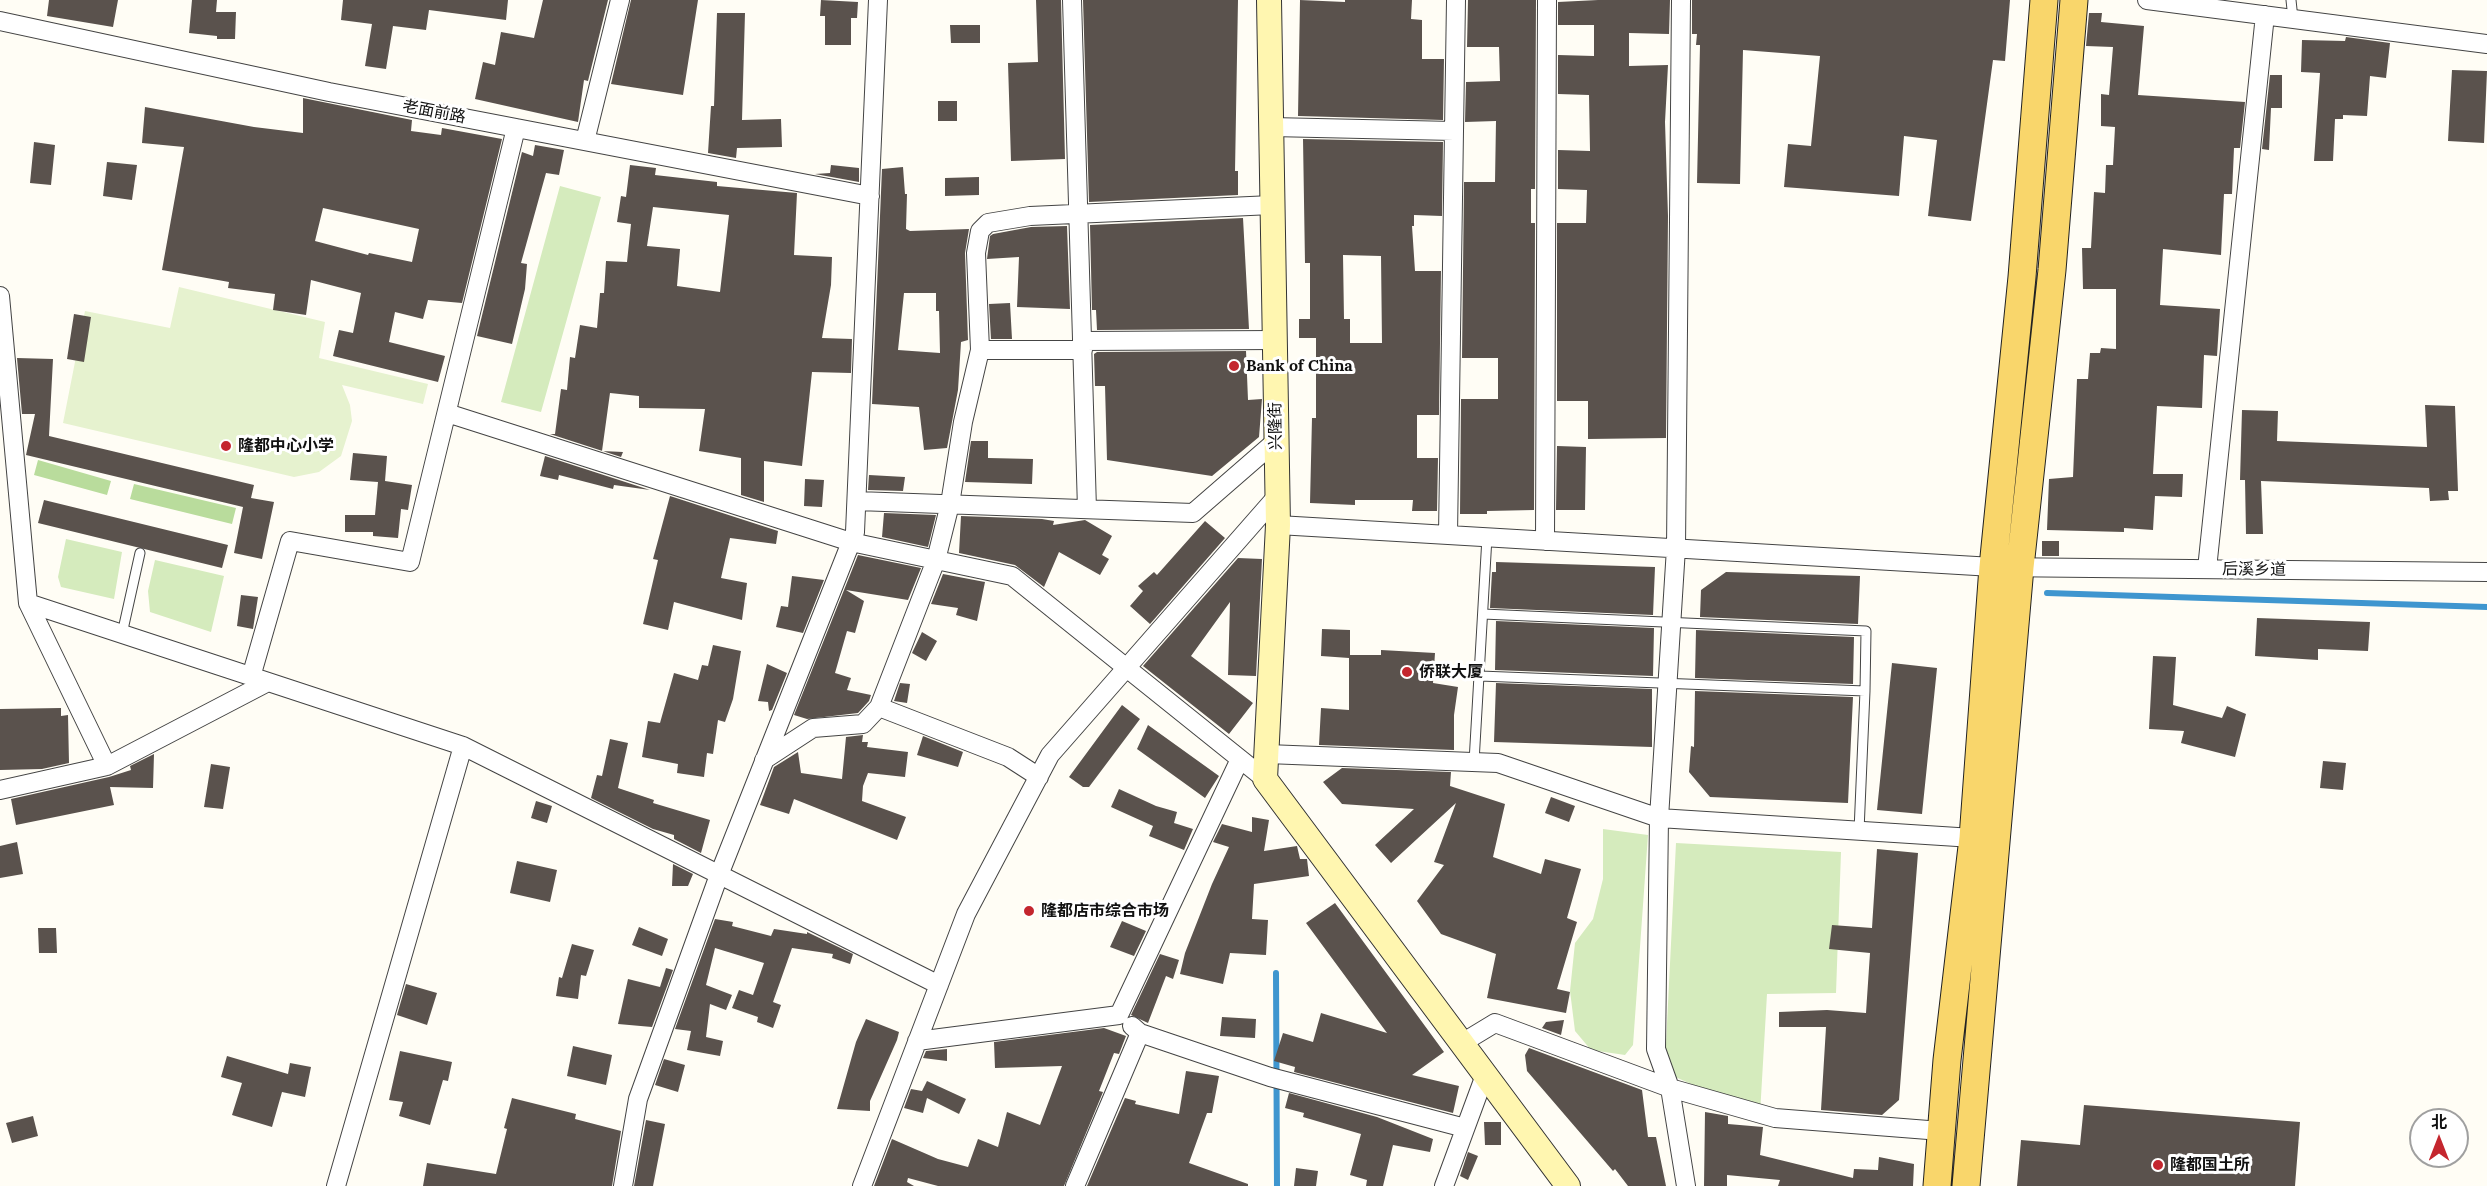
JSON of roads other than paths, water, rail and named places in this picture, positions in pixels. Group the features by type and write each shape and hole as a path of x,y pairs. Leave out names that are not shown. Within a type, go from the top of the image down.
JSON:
{"main road":[{"path":"1937,1186 1947,1060 1973,838 1993,567 2022,277 2044,0"},
{"path":"1966,1186 2020,567 2052,270 2074,0"}],"street":[{"path":"585,141 620,0"},
{"path":"623,1186 638,1099 719,875 855,532 878,0"},
{"path":"1072,0 1087,509"},
{"name":"兴隆街","path":"1265,780 1278,525 1269,0"},
{"path":"1448,535 1456,0"},
{"path":"1545,540 1547,0"},
{"path":"1681,0 1676,548 1659,818 1656,1049 1670,1088 1686,1186"},
{"path":"2147,0 2487,44"},
{"path":"2206,569 2265,15"},
{"name":"老面前路","path":"0,21 329,92 870,196"},
{"path":"0,790 107,766 260,679 290,541 410,562 516,128"},
{"path":"1271,128 1455,131"},
{"path":"764,760 813,728 863,724 879,707 936,560 950,504 963,422 980,350 976,253 980,231 988,223 1030,216 1272,205"},
{"path":"0,296 7,455 28,603 107,766"},
{"path":"980,350 1275,340"},
{"path":"447,413 851,543 1012,576 1265,780 1568,1186"},
{"path":"856,501 1193,513 1277,440"},
{"path":"861,1186 966,914 1050,755 1278,495"},
{"name":"后溪乡道","path":"1278,525 1993,567 2487,572"},
{"path":"28,603 463,746 939,985"},
{"path":"879,707 1008,757 1039,777"},
{"path":"336,1186 463,746"},
{"path":"1267,754 1497,763 1659,818 1973,838"},
{"path":"1119,1015 1240,759"},
{"path":"917,1041 1119,1015 1140,1033 1277,1079 1465,1128"},
{"path":"1462,1043 1495,1023 1670,1088 1775,1118 1941,1131"},
{"path":"1075,1186 1140,1033"},
{"path":"1444,1186 1485,1075"}],"lane":[{"path":"2291,0 2293,19"},
{"path":"1474,762 1486,537"},
{"path":"122,634 140,553"},
{"path":"1483,614 1866,631 1859,831"},
{"path":"1479,676 1865,691"}],"waterway":[{"path":"2047,593 2487,607"},
{"path":"1276,973 1277,1186"}],"place":[{"name":"Bank of China","path":"1234,366"},
{"name":"隆都中心小学","path":"226,446"},
{"name":"侨联大厦","path":"1407,672"},
{"name":"隆都店市综合市场","path":"1029,911"},
{"name":"隆都国土所","path":"2158,1165"}]}
